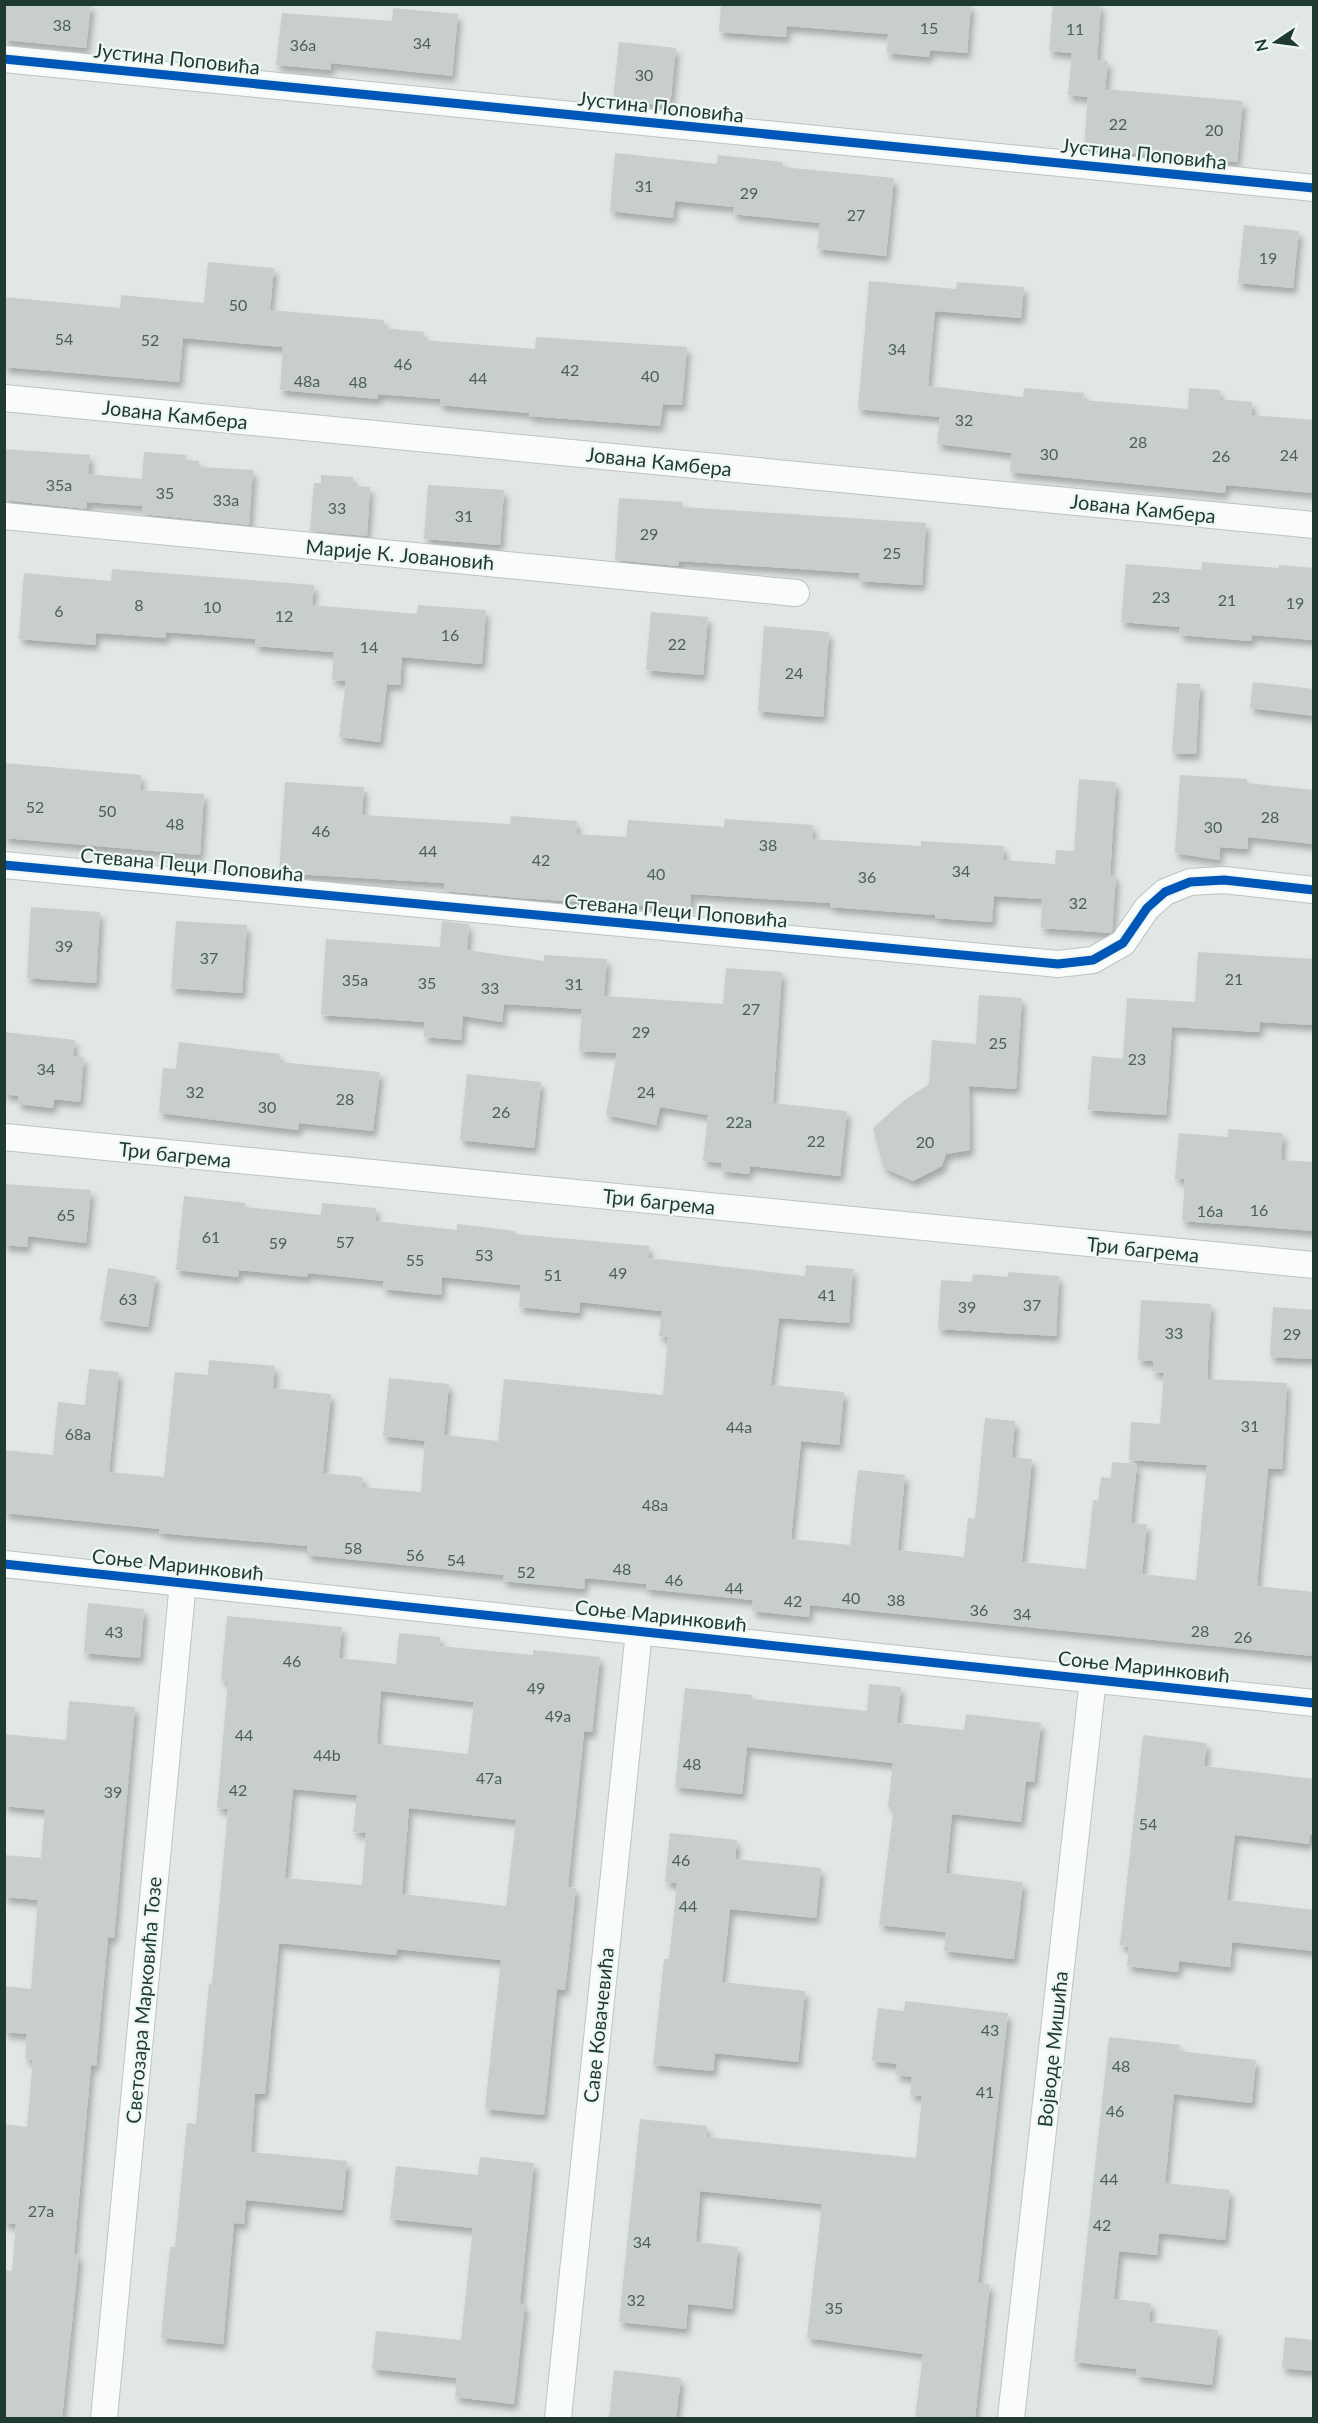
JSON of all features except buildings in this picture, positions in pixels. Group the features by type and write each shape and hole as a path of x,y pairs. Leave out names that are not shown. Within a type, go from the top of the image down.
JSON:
{"street":[{"name":"Јустина Поповића","path":"4,59 1314,188"},
{"name":"Јована Камбера","path":"4,398 1314,525"},
{"name":"Марије К. Јовановић","path":"4,516 796,593"},
{"name":"Стевана Пеци Поповића","path":"4,865 1058,964 1093,960 1123,943 1147,908 1165,892 1190,882 1224,880 1314,890"},
{"name":"Три багрема","path":"4,1137 1314,1265"},
{"name":"Соње Маринковић","path":"4,1564 1314,1702"},
{"name":"Светозара Марковића Тозе","path":"104,2418 183,1582"},
{"name":"Саве Ковачевића","path":"558,2418 639,1631"},
{"name":"Војводе Мишића","path":"1011,2418 1093,1679"}],"cycle path":[{"path":"4,59 1314,188"},
{"path":"4,865 1058,964 1093,960 1123,943 1147,908 1165,892 1190,882 1224,880 1314,890"},
{"path":"4,1564 1314,1703"}]}
